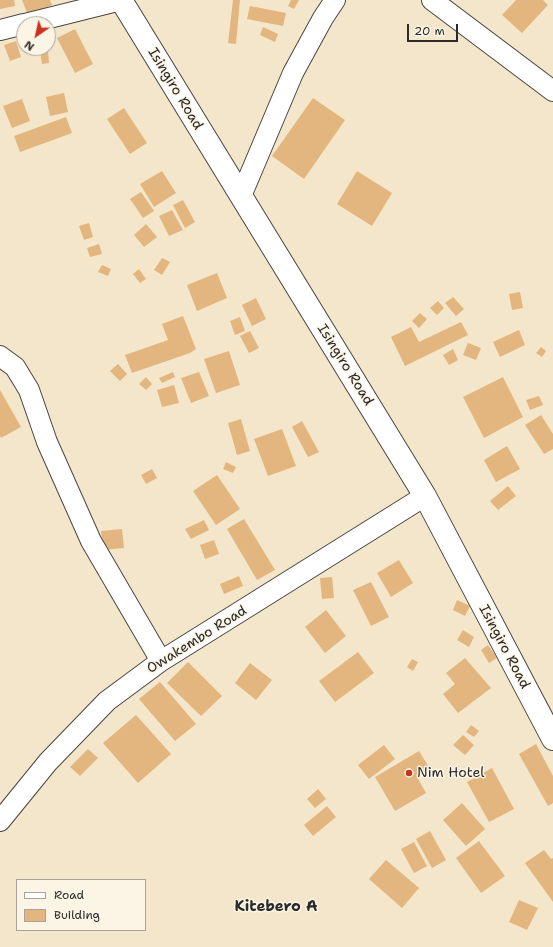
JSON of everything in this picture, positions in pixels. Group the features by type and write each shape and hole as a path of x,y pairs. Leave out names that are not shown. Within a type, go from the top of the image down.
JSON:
{"main road":[{"name":"Isingiro Road","path":"121,0 425,496 553,737"}],"street":[{"path":"56,16 121,0"},
{"path":"241,196 293,73 323,18 335,0"},
{"path":"432,0 553,91"},
{"path":"0,30 16,26"},
{"path":"0,356 15,367 29,390 48,442 91,541 162,661"},
{"name":"Owakembo Road","path":"0,821 48,762 107,702 162,661 425,496"}],"building":[{"path":"0,0 14,0 15,6 0,9"},
{"path":"22,0 50,0 52,5 28,15"},
{"path":"233,0 240,0 236,44 228,43"},
{"path":"291,0 299,0 294,9 288,6"},
{"path":"516,0 543,0 548,5 522,33 502,15"},
{"path":"250,6 286,13 283,26 247,19"},
{"path":"263,27 278,34 275,42 260,35"},
{"path":"75,29 93,64 75,73 57,38"},
{"path":"16,41 16,56 21,57 10,61 4,45"},
{"path":"41,56 48,56 49,63 42,64"},
{"path":"64,93 68,112 50,116 46,97"},
{"path":"313,98 345,120 304,179 272,156"},
{"path":"22,99 30,121 12,128 3,106"},
{"path":"124,108 147,143 130,154 107,119"},
{"path":"66,117 72,133 20,152 14,136"},
{"path":"162,171 176,193 154,207 140,184"},
{"path":"357,171 392,193 372,226 337,204"},
{"path":"141,192 154,211 143,218 130,199"},
{"path":"183,200 195,222 185,228 173,205"},
{"path":"172,210 183,230 169,236 159,216"},
{"path":"89,223 93,237 84,240 79,226"},
{"path":"146,224 157,237 144,247 134,235"},
{"path":"99,244 102,254 90,257 87,248"},
{"path":"162,258 170,262 162,275 154,270"},
{"path":"102,265 111,269 108,276 98,272"},
{"path":"139,269 146,279 140,283 133,274"},
{"path":"217,273 227,298 197,311 187,285"},
{"path":"520,292 523,308 512,310 509,294"},
{"path":"453,297 464,309 456,316 445,303"},
{"path":"256,298 266,319 252,326 242,305"},
{"path":"438,301 444,308 437,315 430,308"},
{"path":"420,313 427,319 419,328 412,321"},
{"path":"183,316 196,349 190,353 132,373 125,355 168,340 162,324"},
{"path":"240,317 245,331 235,335 230,321"},
{"path":"461,322 468,335 405,366 391,337 411,327 419,342"},
{"path":"519,330 525,345 500,357 493,342"},
{"path":"250,331 259,348 249,353 240,336"},
{"path":"468,343 481,348 476,360 463,355"},
{"path":"541,347 546,351 542,357 536,353"},
{"path":"453,349 458,360 449,365 443,355"},
{"path":"229,351 240,385 216,393 204,359"},
{"path":"118,364 127,374 120,381 110,371"},
{"path":"173,372 175,377 162,383 159,378"},
{"path":"199,372 209,396 191,403 181,378"},
{"path":"146,377 152,384 146,390 139,384"},
{"path":"503,377 523,417 484,438 463,397"},
{"path":"174,385 179,403 162,407 157,390"},
{"path":"0,390 21,427 1,438 0,436"},
{"path":"539,396 543,405 530,410 526,400"},
{"path":"541,415 553,434 553,449 544,454 525,425"},
{"path":"241,419 250,451 237,455 228,423"},
{"path":"302,421 319,452 308,457 292,427"},
{"path":"282,429 296,466 268,476 254,439"},
{"path":"507,446 520,469 496,482 484,460"},
{"path":"226,462 236,467 233,473 223,469"},
{"path":"152,469 157,478 146,484 141,475"},
{"path":"217,475 240,509 216,525 193,491"},
{"path":"508,486 516,496 498,510 490,501"},
{"path":"244,519 275,570 257,580 227,529"},
{"path":"204,520 209,530 191,539 185,529"},
{"path":"122,529 124,548 103,550 101,531"},
{"path":"214,540 219,554 205,559 200,545"},
{"path":"399,560 413,583 391,597 377,573"},
{"path":"239,576 243,586 224,594 220,584"},
{"path":"332,577 334,598 322,599 320,578"},
{"path":"371,582 389,617 371,626 353,590"},
{"path":"457,600 470,606 465,616 453,610"},
{"path":"326,610 346,636 325,653 305,627"},
{"path":"463,630 474,637 469,647 457,640"},
{"path":"488,645 497,658 489,663 481,650"},
{"path":"358,652 374,673 335,702 319,681"},
{"path":"465,658 491,688 458,713 443,694 455,684 446,673"},
{"path":"412,659 418,662 413,671 407,667"},
{"path":"188,662 222,696 201,716 167,683"},
{"path":"250,663 272,680 256,700 235,683"},
{"path":"160,682 196,724 175,741 139,699"},
{"path":"136,715 171,754 138,783 103,743"},
{"path":"471,725 479,731 474,737 466,732"},
{"path":"463,735 474,745 465,755 453,745"},
{"path":"536,744 553,776 553,803 548,806 519,754"},
{"path":"384,745 395,759 369,779 358,765"},
{"path":"88,749 98,758 80,776 70,767"},
{"path":"419,751 430,769 417,777 426,793 395,811 375,777"},
{"path":"492,768 514,809 489,822 467,782"},
{"path":"318,789 326,799 315,808 307,799"},
{"path":"462,803 485,829 466,846 443,820"},
{"path":"327,806 336,817 313,836 304,825"},
{"path":"430,831 446,860 432,868 416,839"},
{"path":"479,841 505,876 481,893 456,858"},
{"path":"414,842 427,866 414,873 401,849"},
{"path":"544,850 551,859 553,858 553,902 525,863"},
{"path":"386,860 419,888 402,908 369,879"},
{"path":"519,900 538,908 527,930 509,922"}],"place":[{"name":"Nim Hotel","path":"409,773"}],"district":[{"name":"Kitebero A","path":"276,907"}]}
